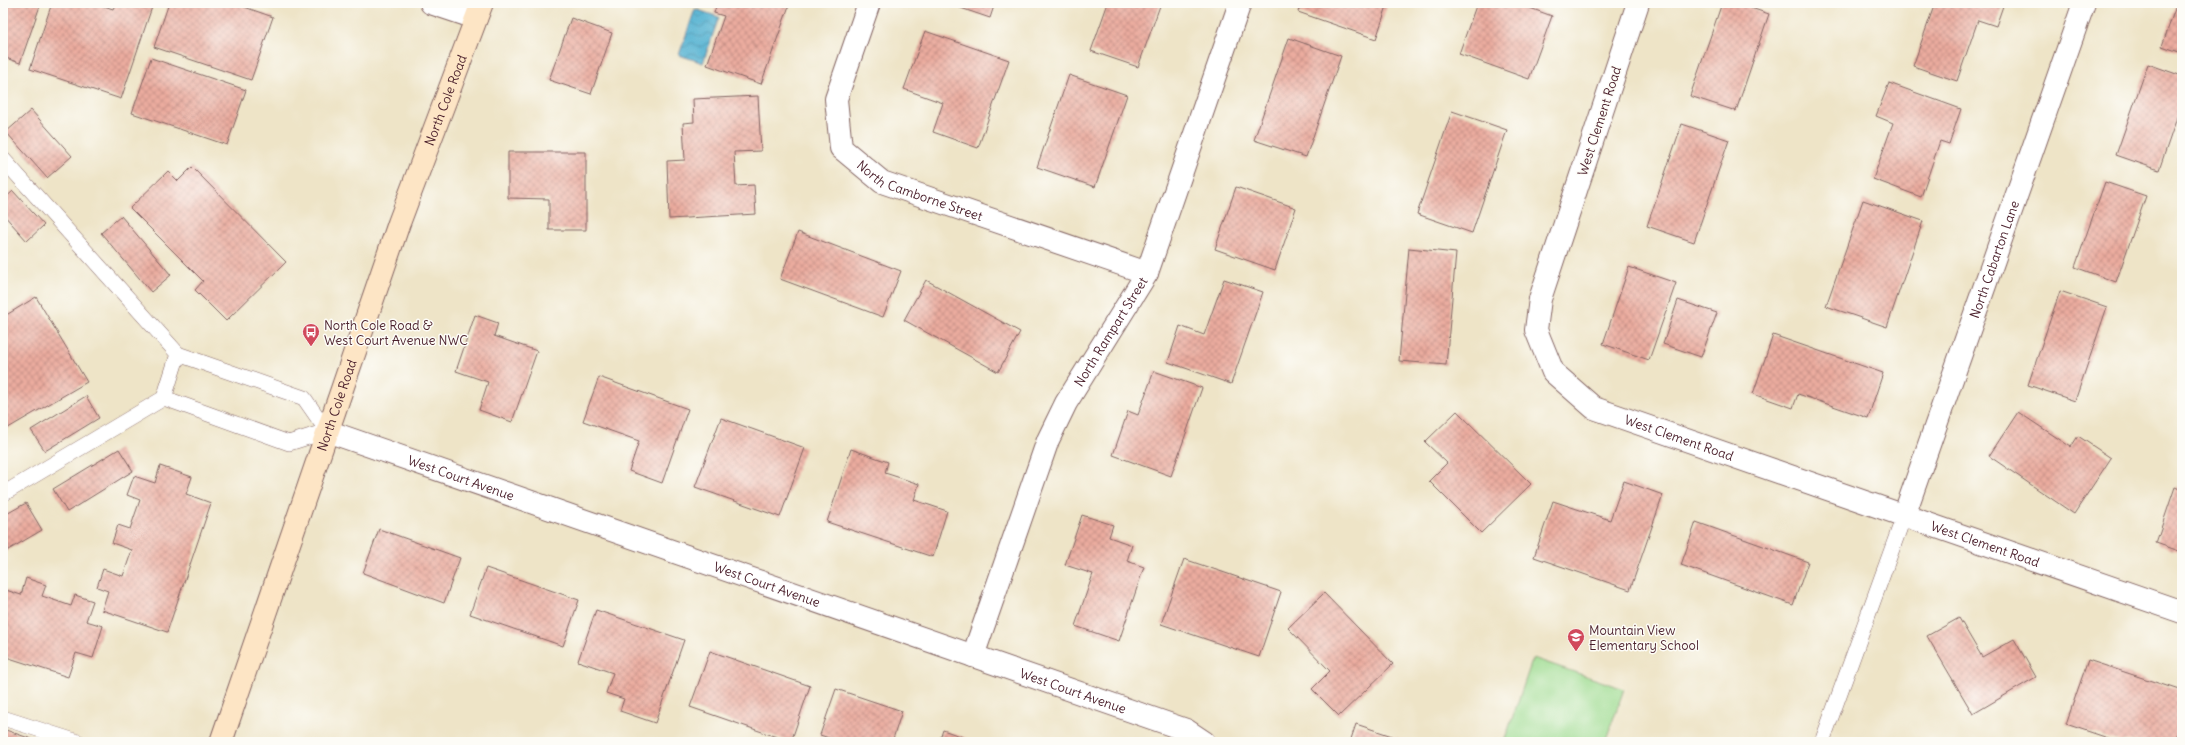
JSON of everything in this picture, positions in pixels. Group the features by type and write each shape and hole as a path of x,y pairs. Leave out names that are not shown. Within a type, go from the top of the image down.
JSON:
{"main road":[{"name":"North Cole Road","path":"221,742 399,223 479,11"}],"street":[{"path":"431,3 479,11"},
{"name":"North Camborne Street","path":"869,3 836,99 841,148 882,182 1147,273"},
{"name":"North Rampart Street","path":"974,656 1048,440 1066,403 1147,273 1240,3"},
{"name":"West Clement Road","path":"1638,3 1540,299 1536,330 1553,372 1594,408 2182,612"},
{"name":"North Cabarton Lane","path":"1904,516 2084,3"},
{"name":"West Court Avenue","path":"327,431 1186,730 1204,742"}],"lane":[{"path":"3,159 178,354 304,398 327,431 289,444 164,398"},
{"path":"3,494 164,398 178,354"},
{"path":"1822,742 1904,516"},
{"path":"3,718 78,742"}],"green space":[{"path":"1533,658 1624,689 1605,742 1504,742"}],"water":[{"path":"695,9 719,17 703,63 679,55"}],"building":[{"path":"3,3 41,3 20,63 3,57"},
{"path":"52,3 95,3 113,9 116,3 153,4 121,99 30,69"},
{"path":"169,3 233,3 273,17 251,80 154,47"},
{"path":"717,3 790,3 761,84 707,65 724,16 714,13"},
{"path":"946,3 995,3 990,18"},
{"path":"1108,3 1161,3 1138,67 1091,51"},
{"path":"1301,3 1388,3 1376,39 1298,12"},
{"path":"1477,3 1516,3 1552,16 1529,79 1459,54"},
{"path":"1722,3 1736,3 1769,14 1736,111 1690,96"},
{"path":"1935,3 2004,3 1996,26 1978,20 1957,81 1913,66"},
{"path":"2177,3 2182,3 2182,53 2162,46"},
{"path":"571,18 612,33 591,94 549,80"},
{"path":"925,31 1009,60 978,148 933,132 943,103 904,89"},
{"path":"1289,38 1341,56 1306,157 1254,140"},
{"path":"151,58 246,90 227,145 132,113"},
{"path":"2148,64 2182,76 2182,103 2159,170 2116,155"},
{"path":"1069,75 1127,95 1095,187 1037,167"},
{"path":"1889,83 1961,109 1949,144 1940,141 1921,197 1873,179 1893,123 1876,116"},
{"path":"758,96 761,151 734,152 736,186 754,185 756,214 669,219 667,161 685,160 683,123 694,122 693,99"},
{"path":"31,110 72,156 47,178 6,132"},
{"path":"1452,111 1507,130 1472,233 1417,214"},
{"path":"1682,124 1729,140 1694,242 1647,226"},
{"path":"508,152 586,152 586,230 549,230 549,199 508,198"},
{"path":"192,167 286,262 226,321 195,290 203,281 130,208 168,171 178,181"},
{"path":"2105,182 2146,196 2116,282 2075,267"},
{"path":"1236,187 1296,208 1275,270 1215,249"},
{"path":"13,191 44,225 27,241 3,214 3,200"},
{"path":"1863,200 1923,221 1887,327 1826,306"},
{"path":"121,216 171,275 151,292 101,233"},
{"path":"798,232 901,271 883,317 780,279"},
{"path":"1409,248 1456,253 1446,365 1399,361"},
{"path":"1629,267 1676,283 1649,360 1603,344"},
{"path":"1224,279 1263,292 1231,384 1168,362 1180,326 1204,335"},
{"path":"926,280 1020,332 998,372 904,320"},
{"path":"2060,291 2107,307 2075,401 2028,385"},
{"path":"36,297 87,382 3,431 3,317"},
{"path":"1678,300 1717,313 1701,357 1663,344"},
{"path":"475,315 498,323 494,336 537,351 512,422 479,410 488,382 456,371"},
{"path":"1773,335 1883,373 1868,418 1798,394 1793,408 1753,394"},
{"path":"1154,371 1202,388 1171,476 1113,455 1128,411 1138,415"},
{"path":"599,377 688,409 662,483 629,471 639,441 583,421"},
{"path":"86,396 99,418 45,451 31,430"},
{"path":"1457,411 1531,484 1481,533 1429,481 1447,463 1425,442"},
{"path":"2018,412 2071,447 2078,436 2111,458 2074,514 1989,456"},
{"path":"721,418 805,448 780,517 695,487"},
{"path":"119,449 133,471 67,512 53,489"},
{"path":"851,449 888,462 885,473 919,484 914,500 947,511 933,557 827,522"},
{"path":"160,466 192,477 186,494 211,503 167,632 102,610 108,591 97,587 103,569 123,576 132,550 112,543 118,525 130,529 140,500 127,495 134,476 155,483"},
{"path":"1624,481 1663,495 1630,590 1534,557 1553,501 1610,520"},
{"path":"2175,487 2182,490 2182,552 2156,543"},
{"path":"26,503 42,530 3,553 3,516"},
{"path":"1082,515 1113,525 1109,537 1132,545 1127,561 1144,567 1119,641 1075,626 1093,574 1065,565"},
{"path":"1696,522 1808,562 1793,605 1681,565"},
{"path":"379,529 460,558 444,603 363,573"},
{"path":"1184,559 1281,592 1259,657 1161,624"},
{"path":"486,568 579,600 563,646 470,614"},
{"path":"26,578 46,585 42,596 71,606 75,595 93,601 86,621 103,626 93,658 76,653 68,677 3,656 3,589 21,595"},
{"path":"1324,593 1393,664 1339,716 1312,689 1330,671 1288,628"},
{"path":"596,610 684,640 655,723 620,711 624,699 606,693 613,673 578,661"},
{"path":"1959,618 1982,657 2014,639 2036,677 1973,714 1927,636"},
{"path":"710,651 810,686 791,742 690,707"},
{"path":"2088,660 2182,691 2182,722 2175,742 2120,742 2066,724"},
{"path":"836,689 902,711 892,742 841,742 820,735"},
{"path":"1356,724 1404,740 1403,742 1350,742"},
{"path":"3,729 40,742 3,742"},
{"path":"943,730 977,742 939,742"}],"place":[{"name":"North Cole Road & West Court Avenue NWC","path":"311,347"},
{"name":"Mountain View Elementary School","path":"1576,652"}]}
